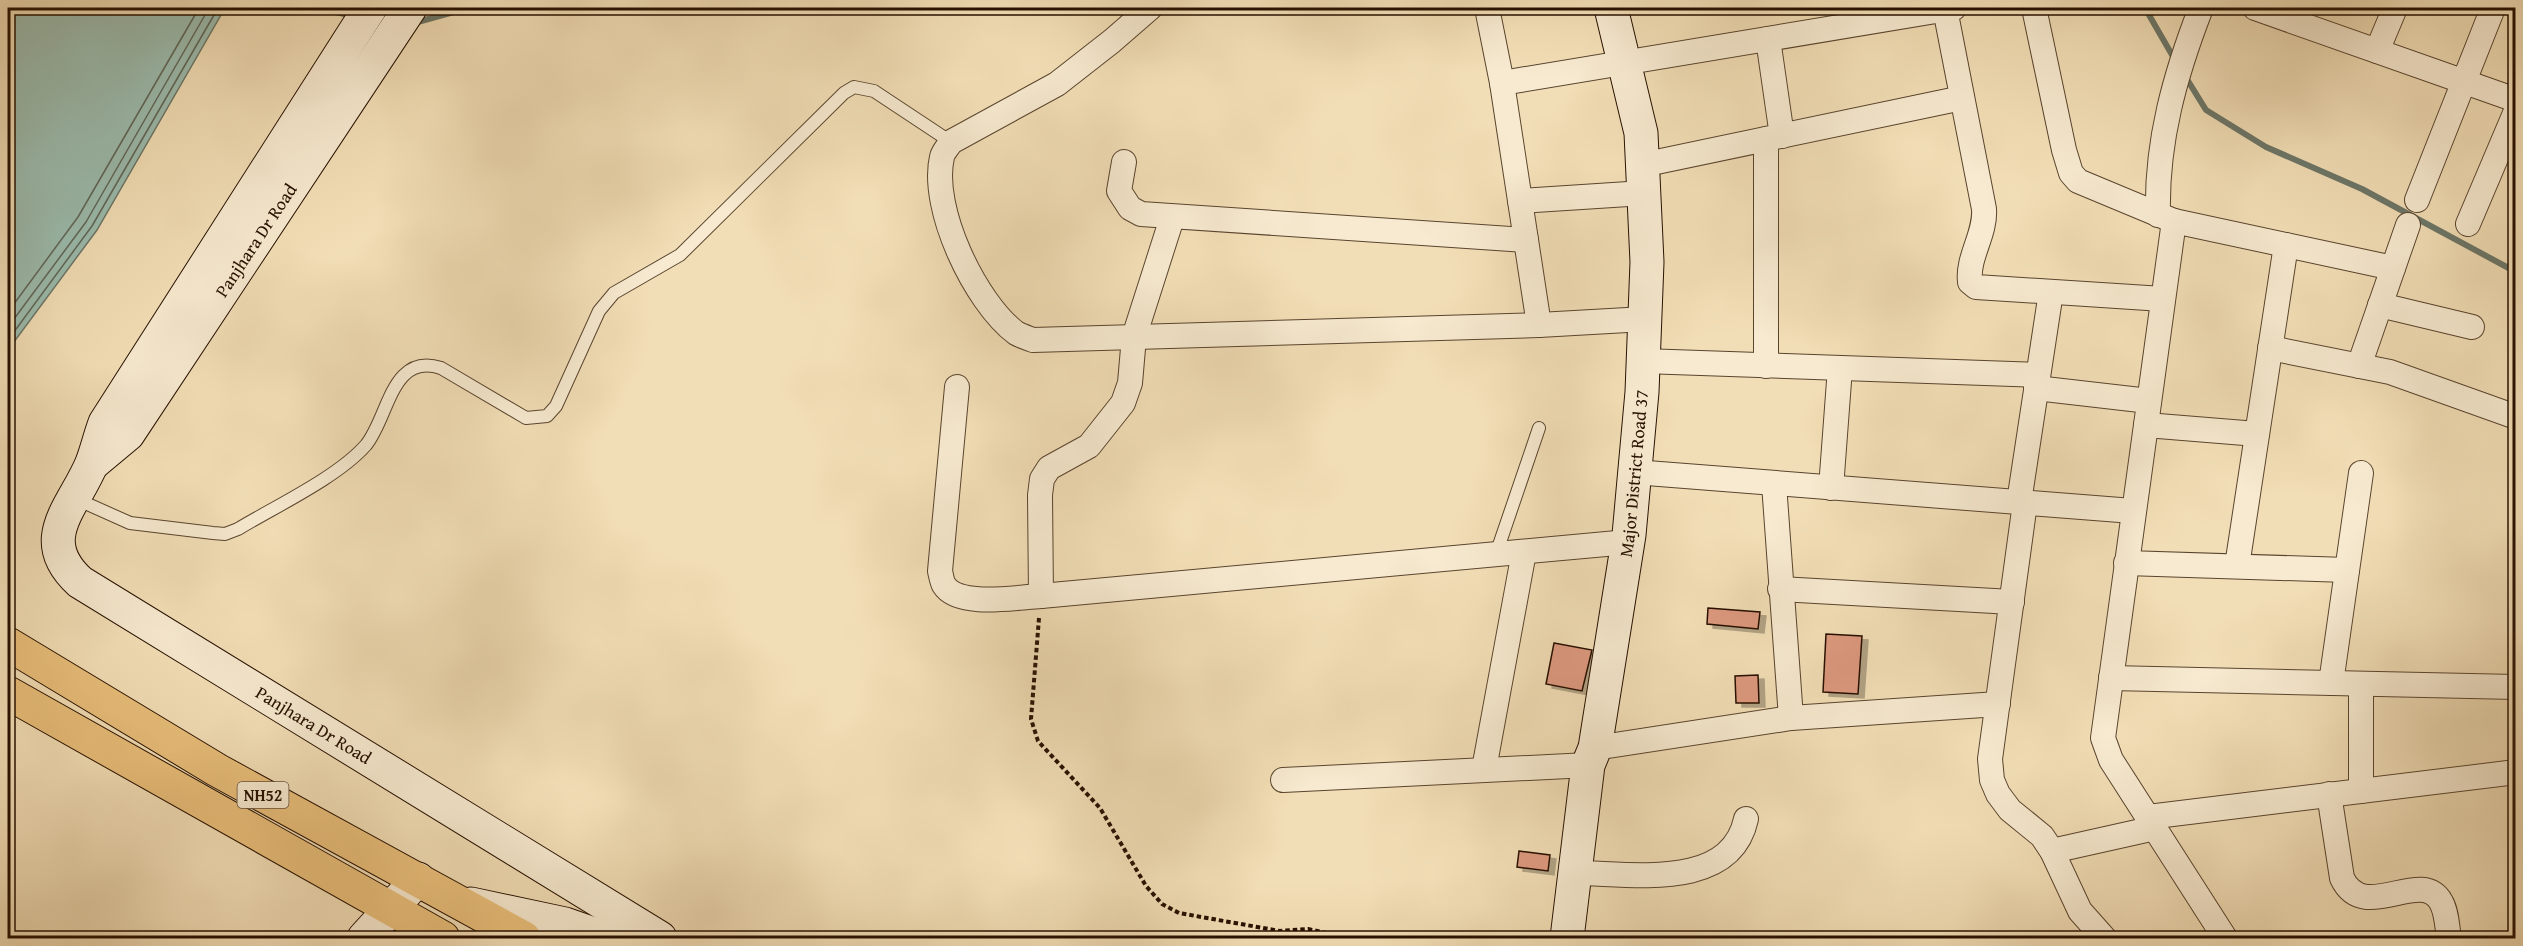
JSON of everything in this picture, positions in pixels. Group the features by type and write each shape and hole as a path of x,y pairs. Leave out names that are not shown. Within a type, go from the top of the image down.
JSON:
{"highway":[{"name":"NH52","path":"8,644 217,770 524,939"},
{"name":"NH52","path":"8,693 443,939"}],"street":[{"name":"Panjhara Dr Road","path":"370,8 105,423 92,464 60,526 57,545 61,560 80,582 660,939"},
{"name":"Panjhara Dr Road","path":"92,464 128,434 410,8"},
{"path":"1150,8 1056,84 951,142 942,155 939,188 955,244 965,268 980,292 1017,333 1033,340 1539,325 1645,319"},
{"path":"1487,8 1502,83 1539,325"},
{"name":"Major District Road 37","path":"1567,939 1574,873 1628,542 1645,319 1647,262 1641,134 1611,8"},
{"path":"1502,83 1949,8 1962,98 1985,216 1970,267 1970,282 1976,287 2163,299"},
{"path":"2034,8 2064,150 2071,173 2086,185 2166,218 2393,268"},
{"path":"2201,8 2186,46 2167,111 2157,188 2166,218 2163,299 2126,563 2104,744 2111,760 2226,939"},
{"path":"2255,8 2298,14 2378,51 2516,100"},
{"path":"2378,51 2395,8"},
{"path":"2417,200 2493,8"},
{"path":"1766,366 1774,137 1768,39"},
{"path":"1520,201 1643,179 1774,137 1962,98"},
{"path":"2468,224 2516,111"},
{"path":"1124,162 1119,191 1130,208 1141,214 1172,218 1526,240"},
{"path":"1041,596 1040,495 1042,479 1049,468 1089,446 1123,403 1130,383 1134,337 1172,218"},
{"path":"2359,366 2408,225"},
{"path":"2238,566 2286,245"},
{"path":"2051,292 2037,382 2012,602 1990,759 1992,780 1998,794 2010,810 2042,836 2052,851 2080,911 2104,939"},
{"path":"2380,305 2472,327"},
{"path":"2270,348 2359,366 2425,383 2516,417"},
{"path":"1643,361 1840,368 2037,382 2147,413 2258,434"},
{"path":"1831,488 1840,368"},
{"path":"957,387 940,571 944,585 954,594 980,600 1041,596 1628,542"},
{"path":"1634,472 2133,511"},
{"path":"2331,683 2361,473"},
{"path":"1774,484 1791,718"},
{"path":"1484,769 1524,552"},
{"path":"2126,563 2348,570"},
{"path":"1780,589 2012,602"},
{"path":"2111,678 2516,687"},
{"path":"2361,684 2361,791"},
{"path":"1283,780 1484,769 1592,756 1791,718 1998,704"},
{"path":"2052,851 2151,823 2330,794 2516,772"},
{"path":"2330,794 2342,878 2346,888 2354,895 2365,898 2416,890 2430,893 2439,898 2443,906 2449,939"},
{"path":"1574,873 1688,873 1712,865 1732,847 1744,829 1746,819"},
{"path":"364,939 418,879"},
{"path":"458,901 565,924 605,939"}],"lane":[{"path":"73,497 130,523 225,534 238,529 353,458 376,428 395,385 407,372 419,365 429,364 441,368 526,418 547,416 556,406 599,311 614,293 680,255 844,93 854,87 874,91 951,142"},
{"path":"1496,554 1539,428"}],"path":[{"path":"1041,596 1031,719 1038,741 1100,808 1146,886 1162,904 1179,913 1280,931 1308,929 1349,939"}],"water":[{"path":"8,8 225,8 97,230 8,350"}],"building":[{"path":"1708,608 1760,612 1758,629 1707,624"},
{"path":"1826,634 1862,636 1858,694 1823,692"},
{"path":"1554,643 1592,650 1582,691 1546,684"},
{"path":"1758,675 1759,703 1736,703 1735,676"},
{"path":"1519,851 1550,855 1548,871 1517,867"}],"waterway":[{"path":"319,8 353,16"},
{"path":"414,23 468,8"},
{"path":"2145,8 2175,60"},
{"path":"2185,76 2206,110 2266,147 2362,189 2516,272"}]}
